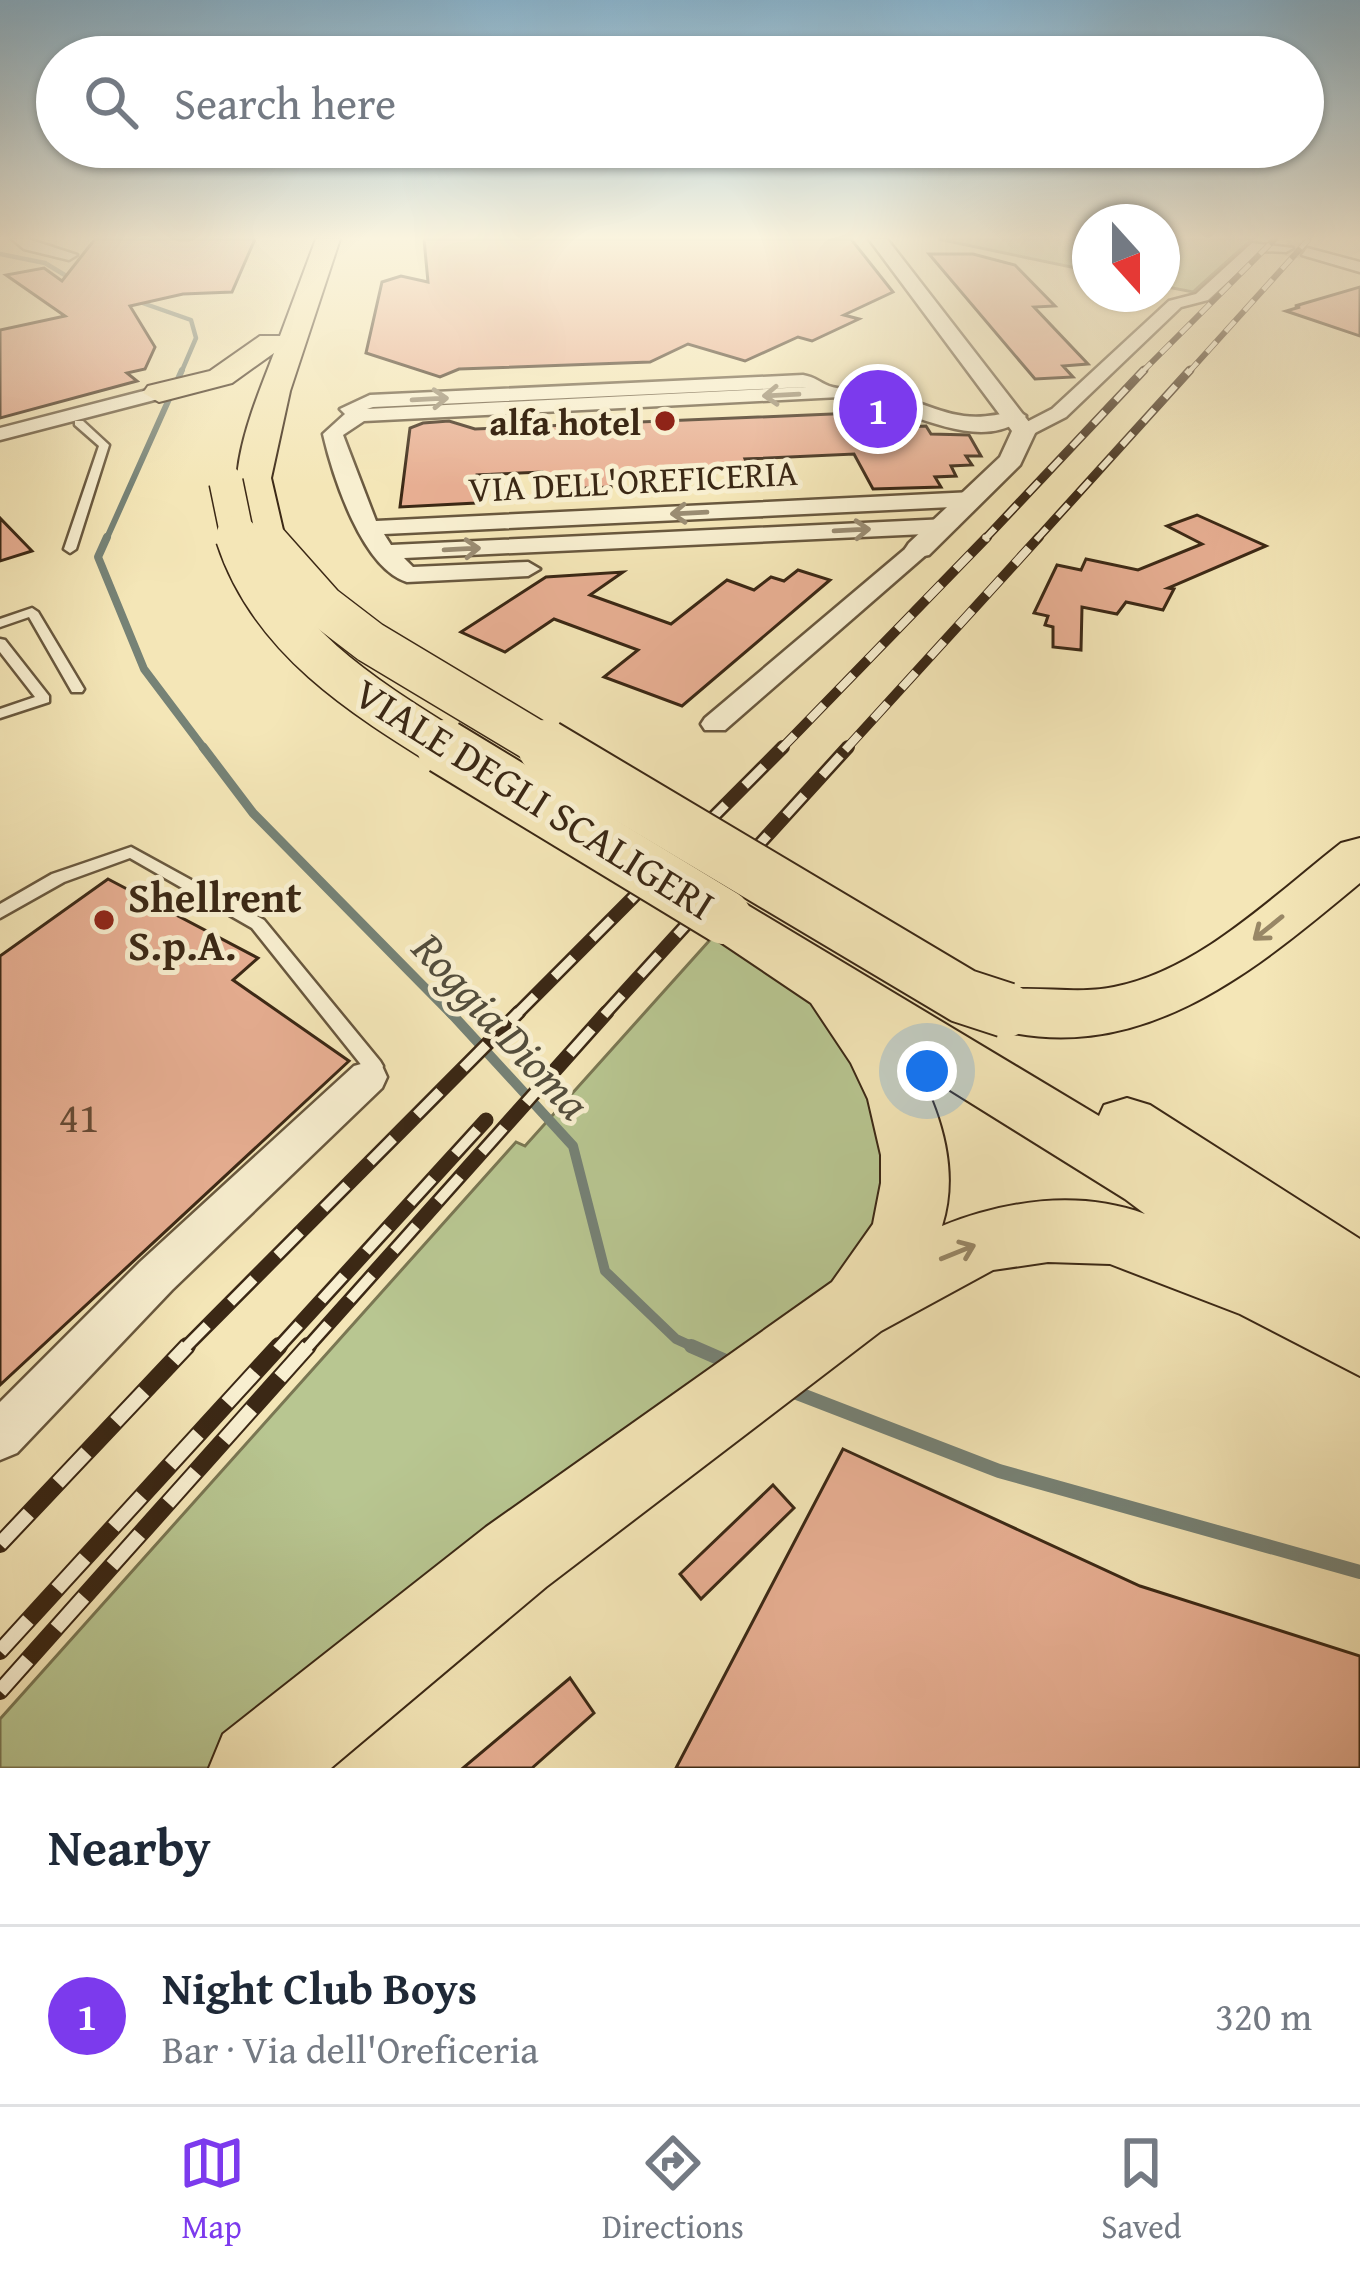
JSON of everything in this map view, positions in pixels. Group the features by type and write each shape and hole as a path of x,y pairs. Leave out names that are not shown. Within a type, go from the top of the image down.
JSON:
{"highway":[{"name":"VIALE DEGLI SCALIGERI","path":"284,322 231,523 250,573 278,616 326,666 383,708 1148,1190"},
{"name":"VIALE DEGLI SCALIGERI","path":"285,322 245,413 240,480 277,567 307,607 350,649 409,694 1148,1190"},
{"path":"167,395 221,377 289,322"},
{"path":"167,395 223,393 244,403 245,413"},
{"path":"267,543 323,606 389,654 924,973 964,995 1006,1010 1051,1018 1153,1002 1209,974 1360,855"},
{"path":"824,983 855,1018 878,1055 908,1121 917,1163 912,1215 855,1306"},
{"path":"257,1768 516,1557 855,1306 936,1261 987,1240 1048,1232 1148,1190 1360,1279"},
{"path":"1148,1190 1265,1291 1360,1337"}],"street":[{"path":"939,322 1020,430"},
{"path":"715,724 947,526 1011,460 1020,430 1059,412 1156,322"},
{"name":"VIA DELL'OREFICERIA","path":"919,549 407,574 367,529 340,468 333,434 366,402 825,393 866,393 973,425 1020,430"},
{"path":"0,444 167,395"},
{"path":"0,434 167,395"},
{"name":"VIA DELL'OREFICERIA","path":"367,529 973,499"},
{"name":"VIA DELL'OREFICERIA","path":"384,552 947,526"},
{"path":"0,1436 156,1276 368,1077"}],"lane":[{"path":"70,549 104,445 79,423"},
{"path":"0,623 32,612 77,689"},
{"path":"0,643 44,699 0,714"},
{"path":"0,912 58,878 131,852 258,924 373,1066 368,1077"}],"green space":[{"path":"718,931 815,993 898,1099 872,1268 237,1768 0,1768 0,1719 516,1142 525,1146"}],"building":[{"path":"39,322 139,322 155,347 145,369 127,373 137,381 0,418 0,330"},
{"path":"373,322 854,322 812,341 798,337 745,361 688,344 650,362 459,369 440,377 366,353"},
{"path":"986,322 1048,322 1088,364 1063,366 1073,377 1035,379"},
{"path":"1317,322 1360,322 1360,336"},
{"path":"878,412 882,419 901,419 906,427 926,426 931,434 969,435 981,456 966,456 972,465 951,466 956,476 935,477 941,487 873,489 854,454 745,459 748,466 609,472 611,487 543,490 542,472 477,475 476,503 400,507 410,428 423,423 449,421 475,429"},
{"path":"1197,515 1266,546 1168,588 1174,589 1163,610 1126,602 1117,614 1082,607 1081,650 1053,647 1053,627 1045,625 1048,616 1034,613 1057,565 1081,570 1086,559 1138,570 1202,544 1167,526"},
{"path":"0,518 32,551 0,561"},
{"path":"798,570 830,580 682,706 604,677 638,650 554,619 505,652 461,632 546,577 623,572 590,595 671,624 727,580 754,590 771,577 784,581"},
{"path":"108,879 258,958 233,980 349,1061 0,1385 0,956"},
{"path":"843,1449 1140,1586 1360,1656 1360,1768 676,1768"},
{"path":"773,1485 794,1508 701,1599 680,1574"},
{"path":"570,1678 594,1713 532,1768 463,1768"}],"waterway":[{"name":"Roggia Dioma","path":"181,373 196,338 191,322"},
{"name":"Roggia Dioma","path":"106,540 182,370"},
{"name":"Roggia Dioma","path":"107,537 98,557 144,669 205,750"},
{"name":"Roggia Dioma","path":"203,747 253,813 452,1015"},
{"name":"Roggia Dioma","path":"450,1012 573,1146 605,1271 676,1339 698,1349"},
{"name":"Roggia Dioma","path":"691,1346 730,1363"},
{"path":"789,1390 999,1471 1360,1572"}],"railway":[{"path":"1144,370 1192,322"},
{"path":"1188,373 1234,322"},
{"path":"984,540 1144,370"},
{"path":"1141,373 1144,370"},
{"path":"1036,540 1190,370"},
{"path":"780,750 987,537"},
{"path":"845,750 1039,537"},
{"path":"516,1015 783,747"},
{"path":"604,1015 848,747"},
{"path":"184,1349 519,1012"},
{"path":"306,1349 607,1012"},
{"path":"277,1349 486,1120"},
{"path":"0,1544 187,1346"},
{"path":"0,1651 279,1346"},
{"path":"0,1691 308,1346"}],"place":[{"name":"Night Club Boys","path":"878,409"},
{"name":"alfa hotel","path":"665,421"},
{"name":"Shellrent S.p.A.","path":"104,920"}]}
